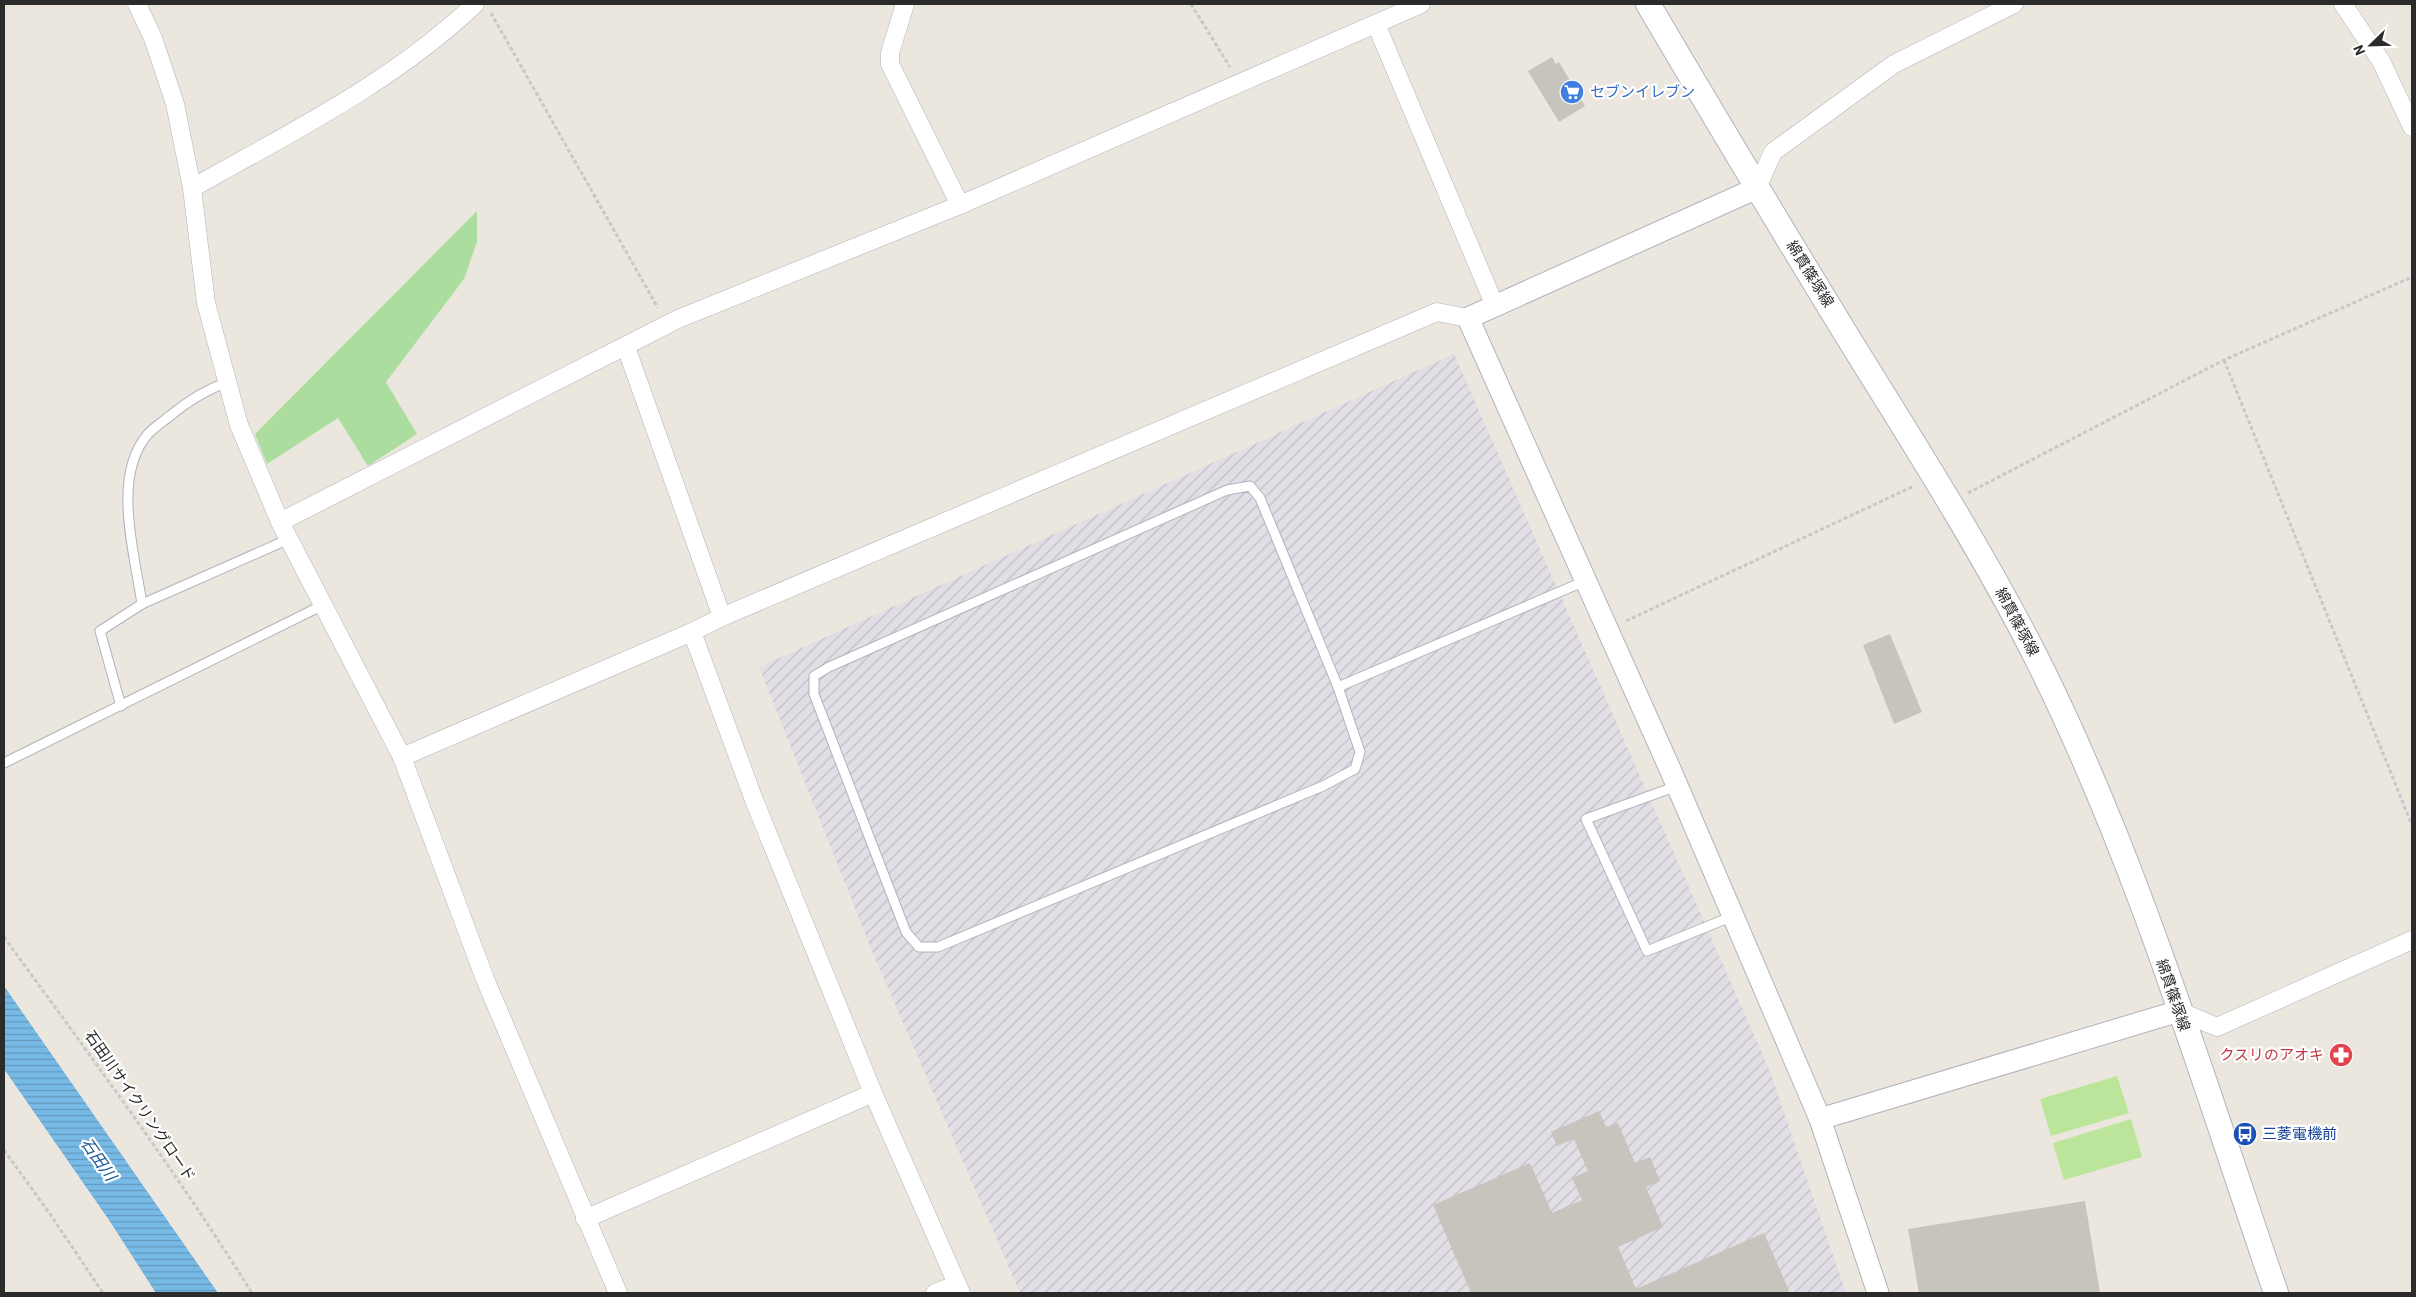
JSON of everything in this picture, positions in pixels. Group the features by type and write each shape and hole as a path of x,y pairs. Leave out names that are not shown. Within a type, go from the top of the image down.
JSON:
{"main road":[{"name":"綿貫篠塚線","path":"1648,4 1757,188 1950,502 1994,578 2036,659 2071,733 2136,890 2276,1293"}],"street":[{"path":"137,4 153,38 175,104 192,188 206,302 226,382 243,434 288,539 402,757 485,979 585,1219 618,1293"},
{"path":"192,188 353,97 448,29 475,4"},
{"path":"905,4 890,53 890,64 960,205"},
{"path":"280,522 668,324 960,205 1421,4"},
{"path":"402,757 692,632 722,617 1438,312 1468,318 1757,188 1773,152 1894,64 2014,4"},
{"path":"2343,4 2381,61 2412,127"},
{"path":"1376,24 1495,306"},
{"path":"1468,318 1677,786 1820,1119 1878,1293"},
{"path":"626,347 722,617"},
{"path":"692,632 754,800 873,1093 959,1288 935,1293"},
{"path":"1820,1119 2178,1011 2217,1027 2412,940"},
{"path":"585,1219 873,1093"}],"lane":[{"path":"142,604 130,524 128,488 130,470 148,434 186,403 226,382"},
{"path":"1250,486 1260,498 1338,687 1360,752 1355,769 1323,786 938,947 919,947 906,932 814,694 814,676 838,663 1227,490 1250,486"},
{"path":"121,706 100,631 142,604 288,539"},
{"path":"1338,687 1585,581"},
{"path":"4,763 323,605"},
{"path":"1677,786 1586,819 1647,951 1733,916"}],"path":[{"path":"1191,4 1240,83"},
{"path":"491,12 668,324"},
{"path":"1950,502 2224,360 2412,277"},
{"path":"2224,360 2412,825"},
{"path":"1607,630 1934,476"},
{"name":"石田川サイクリングロード","path":"4,937 148,1135 207,1221 252,1293"},
{"path":"4,1150 103,1293"}],"shaded area":[{"path":"1454,354 1769,1069 1846,1293 1020,1293 872,951 759,667"}],"green space":[{"path":"477,211 477,242 464,279 386,382 417,434 368,466 338,418 267,464 255,434"},
{"path":"2117,1076 2129,1113 2051,1136 2040,1099"},
{"path":"2131,1119 2142,1157 2064,1180 2053,1143"}],"water":[{"name":"石田川","path":"4,986 218,1293 156,1293 109,1220 4,1069"}],"building":[{"path":"1552,57 1556,64 1559,62 1585,106 1559,122 1528,71"},
{"path":"1890,634 1922,712 1894,724 1863,645"},
{"path":"1599,1111 1606,1127 1618,1123 1635,1163 1650,1157 1660,1181 1646,1187 1663,1227 1618,1247 1636,1289 1764,1233 1790,1293 1471,1293 1433,1205 1530,1163 1552,1213 1582,1200 1572,1178 1588,1171 1574,1139 1557,1146 1551,1132"},
{"path":"2085,1201 2100,1293 1919,1293 1908,1229"}],"place":[{"name":"セブンイレブン","path":"1572,92"},
{"name":"クスリのアオキ","path":"2341,1055"},
{"name":"三菱電機前","path":"2245,1134"}]}
